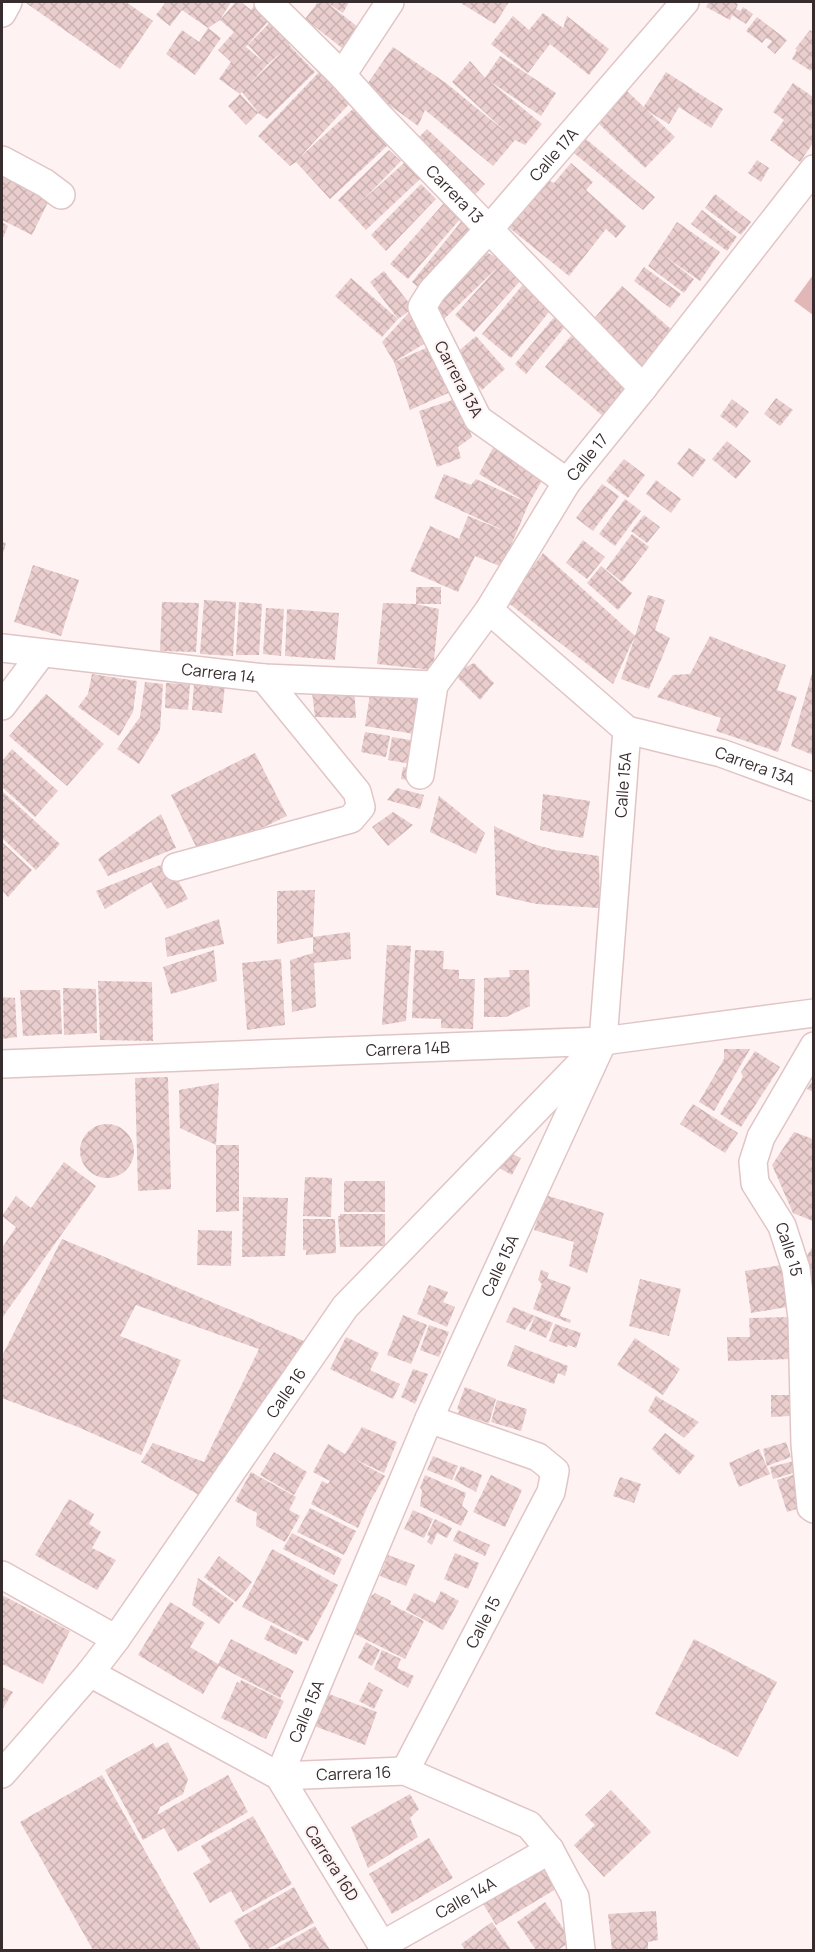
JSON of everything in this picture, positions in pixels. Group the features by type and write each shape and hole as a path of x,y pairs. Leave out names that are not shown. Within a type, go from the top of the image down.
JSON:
{"street":[{"path":"2,13 8,2"},
{"name":"Carrera 13","path":"268,2 342,75 643,388"},
{"path":"342,75 390,2"},
{"name":"Calle 17A","path":"422,307 432,291 490,228 685,2"},
{"path":"2,160 45,183 61,195"},
{"name":"Calle 17","path":"420,775 434,685 489,610 567,482 813,169"},
{"name":"Carrera 13A","path":"422,307 478,419 567,482"},
{"path":"489,610 627,730"},
{"name":"Carrera 14","path":"2,648 264,678 434,685"},
{"path":"2,706 41,654"},
{"path":"176,867 351,819 361,807 357,792 264,678"},
{"name":"Carrera 13A","path":"627,730 721,753 813,787"},
{"name":"Calle 15A","path":"279,1776 429,1419 603,1041 627,730"},
{"name":"Carrera 14B","path":"2,1064 603,1041 813,1013"},
{"name":"Calle 16","path":"2,1774 90,1673 116,1639 345,1307 603,1041"},
{"name":"Calle 15","path":"813,1046 761,1137 753,1162 755,1183 782,1226 796,1269 802,1318 805,1444 813,1509"},
{"name":"Calle 15","path":"405,1771 551,1492 555,1471 537,1457 429,1419"},
{"path":"2,1575 116,1639"},
{"path":"90,1673 279,1776"},
{"name":"Carrera 16","path":"279,1776 405,1771 529,1825 550,1850 575,1897 581,1950"},
{"name":"Carrera 16D","path":"279,1776 384,1948"},
{"name":"Calle 14A","path":"384,1948 550,1850"}],"shaded area":[{"path":"813,275 813,315 794,301"}],"building":[{"path":"27,2 126,2 153,21 120,69"},
{"path":"166,2 231,2 220,20 208,28 182,10 170,26 156,15"},
{"path":"236,2 241,2 251,10 255,4 269,20 244,49 246,47 265,63 248,45 271,21 291,41 289,45 315,72 267,119 258,113 246,125 228,106 240,94 219,79 231,62 218,50 234,32 220,20","holes":["284,50 249,85 267,65","242,92 257,111 240,94"]},
{"path":"318,2 326,2 358,27 342,48 305,19"},
{"path":"326,2 349,2 343,13"},
{"path":"459,2 509,2 495,24"},
{"path":"709,2 733,2 738,4 736,9 741,11 743,7 753,14 746,24 732,15 730,20 706,7"},
{"path":"543,13 563,28 567,16 609,49 589,75 550,44 528,73 491,44 513,16 529,30"},
{"path":"757,17 787,40 775,54 767,47 772,41 766,38 762,43 746,31"},
{"path":"208,28 221,38 195,75 166,54 182,30 199,42"},
{"path":"810,30 813,32 811,71 792,59 797,50 795,49"},
{"path":"393,47 446,83 507,133 452,82 470,61 485,78 500,56 556,93 541,116 488,80 542,124 525,145 515,140 493,166 425,110 418,126 365,87"},
{"path":"320,71 351,102 299,158 353,109 387,146 330,199 296,162 290,166 258,136"},
{"path":"666,72 723,109 711,128 679,107 669,124 643,108"},
{"path":"793,83 813,97 813,143 800,162 770,140 784,120 773,112"},
{"path":"625,89 675,137 645,168 595,120"},
{"path":"410,128 419,137 427,129 485,184 469,201"},
{"path":"586,139 655,197 643,210 574,153"},
{"path":"389,150 401,161 361,202 405,162 420,179 366,230 338,200"},
{"path":"757,160 769,168 761,182 748,173"},
{"path":"571,163 593,182 586,190 626,226 616,238 606,229 569,276 507,226 545,179 554,183"},
{"path":"2,171 51,196 32,235 2,220"},
{"path":"421,184 436,199 386,251 371,235"},
{"path":"715,194 751,222 741,235 705,208"},
{"path":"445,202 462,217 408,279 390,264"},
{"path":"702,210 737,237 727,251 691,224"},
{"path":"464,218 479,231 427,295 412,282"},
{"path":"2,222 8,226 2,240"},
{"path":"677,222 720,252 700,281 663,255 694,279 684,293 648,266"},
{"path":"494,244 486,252 504,261 523,278 474,332 455,315 498,267 442,321 425,303"},
{"path":"644,267 681,294 670,308 634,281"},
{"path":"384,271 413,308 398,319 370,282"},
{"path":"351,278 398,319 382,337 335,296"},
{"path":"525,282 554,306 511,358 482,334"},
{"path":"622,286 673,331 643,367 591,322"},
{"path":"413,308 432,339 394,362 382,342"},
{"path":"556,315 564,328 526,374 515,364"},
{"path":"476,336 505,369 482,390 453,356"},
{"path":"571,336 630,386 604,417 545,367"},
{"path":"433,345 455,390 410,410 394,362"},
{"path":"459,398 472,437 458,447 461,458 437,467 419,411"},
{"path":"776,398 793,410 780,426 764,414"},
{"path":"732,399 749,412 736,428 720,416"},
{"path":"727,441 751,461 736,479 712,459"},
{"path":"494,446 546,474 529,503 502,567 475,556 458,592 410,571 430,526 459,539 468,516 507,532 434,498 444,474 471,485 476,479 526,502 479,474"},
{"path":"689,448 706,460 693,477 677,464"},
{"path":"624,459 645,475 628,498 606,481"},
{"path":"656,480 681,499 671,513 646,494"},
{"path":"602,484 619,496 593,531 576,518"},
{"path":"625,499 641,511 615,546 599,534"},
{"path":"644,515 660,527 647,543 631,531"},
{"path":"632,534 649,547 622,582 606,569"},
{"path":"583,540 605,557 587,579 566,563"},
{"path":"2,542 6,543 2,557"},
{"path":"543,553 635,636 613,684 507,602"},
{"path":"33,565 79,580 61,636 14,622"},
{"path":"601,566 632,593 618,610 587,583"},
{"path":"416,587 441,587 441,604 416,604"},
{"path":"648,595 665,600 655,630 670,638 649,689 621,679"},
{"path":"204,600 236,602 233,656 200,654"},
{"path":"162,602 199,603 196,652 160,651"},
{"path":"239,602 262,604 259,655 236,655"},
{"path":"383,603 416,604 439,609 433,670 377,664"},
{"path":"266,608 284,609 281,656 263,654"},
{"path":"287,609 339,613 335,660 285,656"},
{"path":"710,636 786,665 777,690 797,697 778,752 716,731 721,718 657,697 673,675 690,674"},
{"path":"474,663 494,683 480,700 453,673"},
{"path":"813,670 813,755 791,746"},
{"path":"92,674 137,681 133,712 119,736 78,707 88,694"},
{"path":"145,682 163,684 160,730 139,764 117,749 140,717"},
{"path":"166,683 190,684 188,710 165,708"},
{"path":"194,683 225,685 222,713 192,710"},
{"path":"311,683 354,685 356,718 315,717"},
{"path":"371,688 427,697 421,735 365,726"},
{"path":"46,694 104,744 67,786 9,736"},
{"path":"365,732 390,736 386,757 361,752"},
{"path":"392,737 422,742 417,765 388,760"},
{"path":"12,749 58,791 35,817 2,787 2,761"},
{"path":"255,753 287,816 201,857 171,795"},
{"path":"403,767 421,770 418,782 401,779"},
{"path":"397,788 424,795 420,809 387,800"},
{"path":"2,791 60,844 36,870 2,838"},
{"path":"543,794 590,801 583,838 540,830"},
{"path":"439,796 485,833 476,854 430,832"},
{"path":"393,812 413,825 388,846 372,827"},
{"path":"161,814 176,848 108,876 98,859"},
{"path":"494,826 533,844 555,850 599,856 600,908 537,904 496,895"},
{"path":"2,842 32,870 8,897 2,890"},
{"path":"168,862 188,899 167,909 151,882 105,909 96,891"},
{"path":"315,890 313,937 277,944 277,891"},
{"path":"219,919 224,944 167,957 165,938"},
{"path":"350,932 351,959 314,963 316,1007 292,1012 290,960 313,953 313,937"},
{"path":"387,945 411,946 406,1021 382,1025"},
{"path":"214,950 217,981 171,994 163,967"},
{"path":"415,950 444,951 443,969 459,970 459,979 475,979 473,1029 441,1028 441,1019 412,1018"},
{"path":"281,959 285,1025 247,1030 242,963"},
{"path":"509,970 529,970 530,1006 506,1017 484,1017 484,978 510,977"},
{"path":"98,981 152,982 153,1041 100,1040"},
{"path":"63,988 96,989 97,1033 64,1035"},
{"path":"20,990 60,990 62,1034 23,1036"},
{"path":"2,997 15,998 17,1037 2,1039"},
{"path":"724,1049 750,1049 714,1111 699,1102 724,1059"},
{"path":"755,1051 780,1067 741,1127 720,1114 743,1077 741,1072"},
{"path":"168,1077 171,1189 138,1191 135,1078"},
{"path":"813,1080 813,1092 807,1089"},
{"path":"219,1083 216,1145 180,1128 179,1090"},
{"path":"693,1104 738,1133 725,1153 680,1124"},
{"path":"107,1124 117,1126 126,1132 132,1141 134,1151 132,1161 126,1170 117,1176 107,1178 97,1176 88,1170 82,1161 80,1151 82,1141 88,1132 97,1126"},
{"path":"794,1132 813,1139 813,1221 793,1213 772,1165"},
{"path":"216,1145 239,1145 239,1211 216,1212"},
{"path":"500,1148 521,1158 512,1175 492,1164"},
{"path":"64,1162 96,1186 2,1318 2,1248 16,1227 2,1216 16,1196 31,1208"},
{"path":"305,1177 332,1178 331,1217 303,1216"},
{"path":"345,1181 385,1181 385,1212 344,1212"},
{"path":"545,1195 604,1213 587,1273 569,1266 574,1242 534,1230"},
{"path":"243,1197 288,1198 285,1256 242,1257"},
{"path":"340,1214 385,1214 385,1246 340,1247 338,1216"},
{"path":"303,1219 335,1219 336,1253 306,1255 306,1250 303,1250"},
{"path":"198,1230 232,1231 231,1266 197,1265"},
{"path":"62,1239 304,1341 206,1499 141,1462 153,1443 204,1462 259,1349 136,1305 120,1336 181,1360 141,1455 78,1427 2,1398 2,1356"},
{"path":"813,1246 813,1309 799,1268"},
{"path":"781,1265 787,1307 751,1313 745,1271"},
{"path":"541,1270 549,1273 547,1278 571,1287 560,1316 571,1320 570,1323 533,1309 542,1284 538,1280"},
{"path":"640,1279 681,1289 669,1336 629,1326"},
{"path":"429,1285 448,1292 443,1302 455,1307 447,1327 417,1314"},
{"path":"513,1307 535,1316 525,1330 506,1322"},
{"path":"403,1315 427,1325 411,1364 387,1355"},
{"path":"535,1316 553,1323 546,1338 529,1331"},
{"path":"789,1317 790,1359 728,1361 727,1337 750,1337 749,1318"},
{"path":"555,1324 581,1333 576,1348 549,1341"},
{"path":"429,1325 449,1332 439,1357 420,1350"},
{"path":"346,1337 379,1353 370,1370 400,1384 393,1399 330,1369"},
{"path":"635,1338 680,1369 663,1395 617,1365"},
{"path":"515,1345 568,1366 565,1376 558,1373 554,1384 507,1366"},
{"path":"413,1369 428,1374 415,1404 401,1397"},
{"path":"465,1387 496,1399 489,1423 458,1414 457,1409"},
{"path":"771,1395 790,1395 790,1416 771,1417"},
{"path":"656,1396 699,1422 684,1438 648,1411"},
{"path":"497,1400 527,1409 521,1431 491,1422"},
{"path":"362,1427 397,1442 384,1473 352,1458 385,1476 358,1528 311,1504 322,1481 328,1484 330,1481 313,1472 328,1444 345,1454"},
{"path":"665,1433 695,1456 679,1475 652,1449"},
{"path":"786,1442 791,1457 767,1466 763,1449"},
{"path":"759,1449 770,1474 739,1487 729,1463"},
{"path":"274,1452 307,1472 294,1495 260,1475"},
{"path":"433,1456 458,1466 452,1480 427,1470"},
{"path":"794,1461 797,1472 773,1479 770,1467"},
{"path":"461,1466 482,1475 476,1492 454,1480"},
{"path":"251,1472 296,1497 289,1510 300,1516 285,1542 256,1526 257,1513 235,1501"},
{"path":"425,1475 466,1493 462,1506 468,1511 461,1526 420,1506 422,1490 420,1488"},
{"path":"491,1475 522,1490 505,1527 473,1512"},
{"path":"793,1475 803,1507 787,1512 777,1480"},
{"path":"620,1477 641,1484 634,1503 613,1496"},
{"path":"69,1499 94,1514 89,1524 101,1532 92,1548 116,1560 97,1590 35,1555"},
{"path":"310,1508 356,1531 344,1555 297,1532"},
{"path":"413,1510 433,1519 424,1538 404,1529"},
{"path":"435,1519 452,1528 447,1538 437,1533 432,1545 427,1542 430,1537 427,1535"},
{"path":"458,1530 490,1545 485,1556 453,1541"},
{"path":"292,1533 342,1559 334,1575 283,1549"},
{"path":"272,1549 338,1585 308,1641 242,1607"},
{"path":"455,1553 479,1563 468,1589 444,1579"},
{"path":"388,1555 415,1565 406,1586 380,1576"},
{"path":"219,1556 252,1582 236,1602 204,1577"},
{"path":"198,1578 234,1603 219,1624 192,1605"},
{"path":"441,1591 459,1601 443,1630 406,1610 414,1593 435,1603"},
{"path":"375,1593 391,1601 390,1604 424,1621 405,1659 353,1633"},
{"path":"2,1595 70,1631 43,1684 2,1664"},
{"path":"170,1602 205,1623 190,1647 218,1664 231,1639 294,1671 280,1698 219,1666 203,1694 138,1655"},
{"path":"271,1625 303,1642 296,1655 264,1639"},
{"path":"694,1639 777,1682 738,1757 655,1714"},
{"path":"366,1642 380,1650 372,1666 358,1658"},
{"path":"382,1650 401,1659 397,1668 414,1676 408,1688 374,1669"},
{"path":"241,1680 284,1701 266,1739 221,1718 237,1682 240,1683"},
{"path":"369,1682 383,1690 374,1709 359,1701"},
{"path":"2,1687 13,1692 2,1710"},
{"path":"321,1691 377,1712 365,1745 309,1724"},
{"path":"168,1742 188,1779 183,1794 160,1807 157,1815 228,1775 248,1812 178,1852 164,1828 143,1840 105,1770 153,1743 156,1748"},
{"path":"102,1775 201,1950 93,1950 20,1822"},
{"path":"611,1790 651,1832 604,1877 574,1845 595,1825 585,1815"},
{"path":"410,1794 419,1809 410,1818 418,1837 368,1868 351,1827"},
{"path":"253,1816 292,1884 243,1912 231,1891 210,1903 193,1873 211,1862 201,1846"},
{"path":"429,1838 453,1878 392,1914 369,1874"},
{"path":"541,1863 556,1889 496,1925 480,1899"},
{"path":"294,1887 314,1923 266,1950 251,1950 234,1921"},
{"path":"545,1902 572,1941 558,1950 536,1950 517,1922"},
{"path":"656,1911 658,1940 648,1942 648,1950 612,1950 608,1914"},
{"path":"492,1922 511,1950 465,1950 461,1944"},
{"path":"315,1926 330,1950 273,1950"}]}
